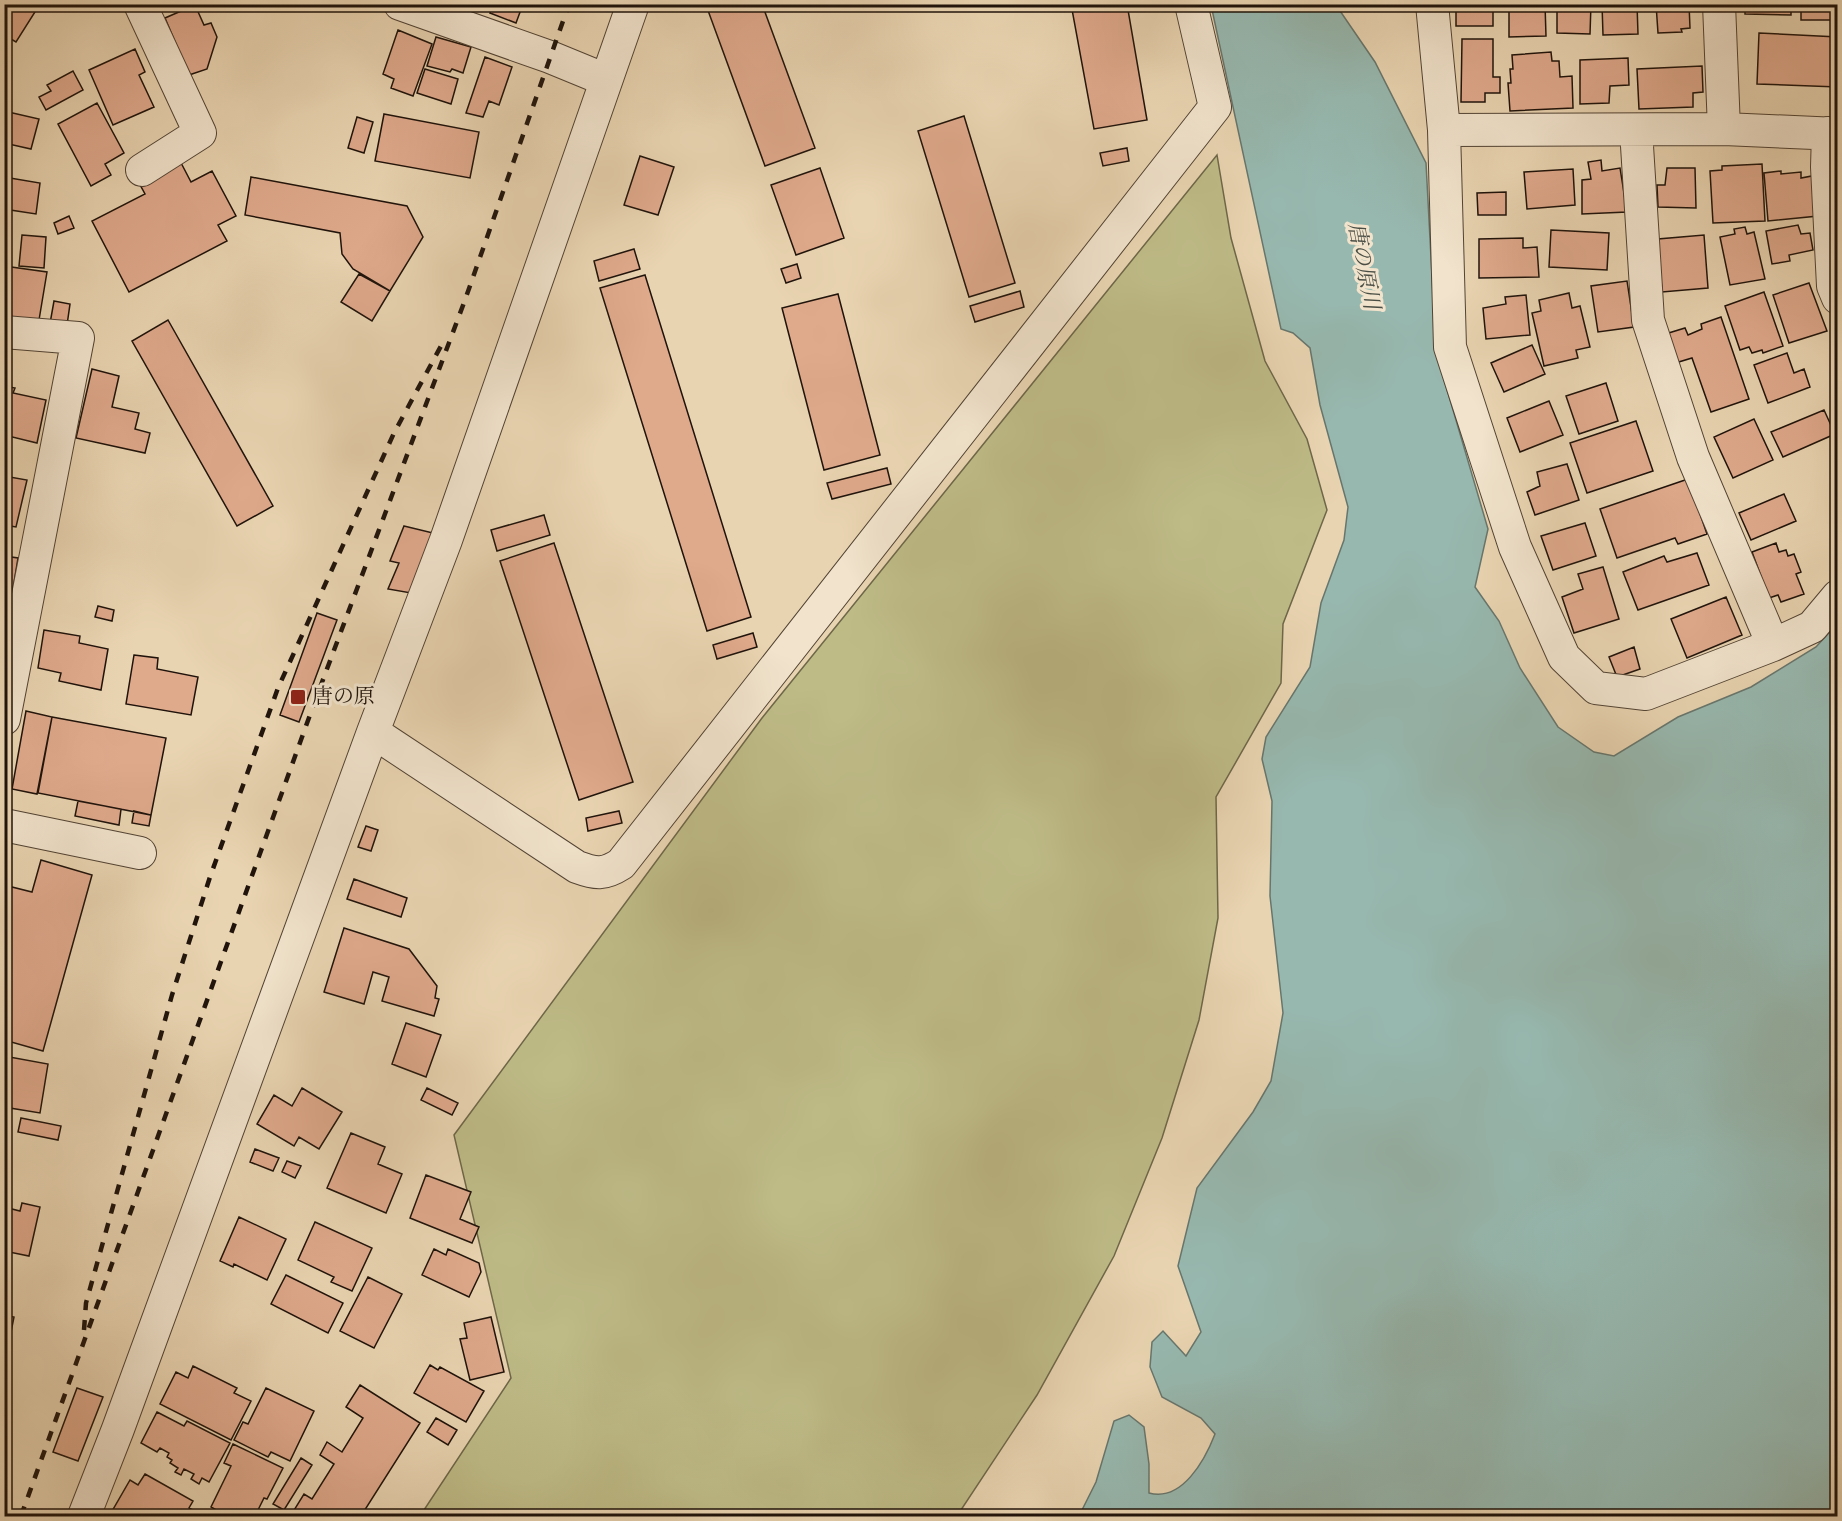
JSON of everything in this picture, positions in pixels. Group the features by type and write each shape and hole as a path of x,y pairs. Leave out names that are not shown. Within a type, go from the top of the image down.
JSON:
{"street":[{"path":"140,4 200,133 141,170"},
{"path":"400,4 550,57 606,80"},
{"path":"84,1516 446,540 633,4"},
{"path":"373,732 577,867 592,872 609,872 621,864 1215,107 1191,4"},
{"path":"1432,4 1444,130 1450,347 1515,547 1564,657 1596,688 1646,694 1773,645 1812,627 1838,596"},
{"path":"1719,4 1724,129"},
{"path":"1444,130 1724,129 1833,134 1827,167 1833,286 1838,298"},
{"path":"1636,130 1648,320 1693,457 1773,645"},
{"path":"4,332 78,338 4,719"},
{"path":"4,825 140,853"}],"shaded area":[{"path":"1217,155 1231,238 1265,361 1307,439 1327,510 1283,624 1281,683 1216,797 1218,918 1199,1020 1162,1138 1114,1256 1037,1395 957,1516 420,1516 511,1378 454,1135 762,718"}],"water":[{"name":"唐の原川","path":"1211,5 1336,5 1375,62 1426,163 1436,352 1488,529 1475,587 1499,621 1520,668 1558,727 1594,752 1614,756 1678,717 1751,687 1816,647 1837,624 1837,1516 1079,1516 1096,1482 1114,1421 1129,1415 1144,1427 1149,1464 1149,1493 1161,1494 1172,1491 1191,1477 1215,1434 1201,1418 1162,1397 1150,1367 1152,1342 1163,1331 1186,1356 1201,1332 1178,1266 1197,1188 1253,1112 1271,1081 1283,1013 1270,896 1272,801 1262,759 1266,737 1310,667 1321,603 1344,540 1348,507 1320,405 1310,348 1293,333 1281,329"}],"building":[{"path":"4,4 40,4 16,42 4,35"},
{"path":"455,4 477,4 475,11"},
{"path":"494,4 523,4 516,23 490,13"},
{"path":"762,4 815,148 765,166 706,5"},
{"path":"1071,4 1127,4 1147,120 1094,129"},
{"path":"1456,4 1493,4 1493,26 1456,26"},
{"path":"1509,4 1545,4 1546,36 1509,37"},
{"path":"1557,4 1591,4 1590,34 1557,33"},
{"path":"1602,4 1637,4 1638,34 1603,35"},
{"path":"1656,4 1689,4 1690,28 1681,29 1682,32 1658,33"},
{"path":"1745,4 1791,4 1791,15 1745,14"},
{"path":"1801,4 1835,4 1834,20 1801,20"},
{"path":"195,5 204,25 211,23 217,37 207,69 189,75 165,18"},
{"path":"398,30 432,44 413,96 391,88 394,79 383,74"},
{"path":"1759,33 1838,37 1838,87 1757,84"},
{"path":"436,37 471,47 463,73 452,69 450,72 427,66"},
{"path":"1462,39 1493,39 1493,77 1500,77 1500,93 1485,93 1485,102 1461,102"},
{"path":"135,49 145,72 139,75 154,107 113,125 89,70"},
{"path":"1551,52 1552,61 1559,61 1560,77 1572,76 1573,108 1510,111 1508,83 1511,83 1510,69 1513,69 1512,55"},
{"path":"485,57 512,67 499,105 489,101 483,117 466,113"},
{"path":"1628,58 1629,85 1610,86 1609,103 1580,104 1580,60"},
{"path":"1702,66 1703,92 1693,93 1693,107 1639,109 1637,69"},
{"path":"425,69 458,79 451,104 417,93"},
{"path":"73,71 83,90 46,110 39,97 51,91 47,85"},
{"path":"97,103 124,153 105,164 111,175 91,186 58,124"},
{"path":"4,111 39,119 31,149 4,143"},
{"path":"384,114 479,132 470,178 375,161"},
{"path":"964,116 1015,283 969,297 918,131"},
{"path":"357,117 373,122 364,153 348,148"},
{"path":"1127,148 1129,161 1103,166 1100,153"},
{"path":"640,156 674,167 658,215 624,205"},
{"path":"179,159 191,182 212,171 236,216 218,225 227,241 129,292 92,221 145,194 138,181"},
{"path":"1601,160 1602,171 1620,168 1627,212 1582,214 1582,180 1591,179 1588,162"},
{"path":"1762,164 1765,221 1713,223 1710,171 1722,170 1722,166"},
{"path":"820,168 844,238 796,255 771,185"},
{"path":"1667,168 1695,168 1696,208 1658,207 1657,185 1665,185"},
{"path":"1573,169 1575,205 1527,209 1524,172"},
{"path":"1781,171 1781,174 1801,172 1801,178 1812,176 1818,216 1768,221 1764,173"},
{"path":"4,177 40,183 36,214 4,209"},
{"path":"251,177 407,206 423,237 390,291 353,269 342,254 340,233 245,215"},
{"path":"1506,192 1506,215 1478,215 1477,193"},
{"path":"69,216 74,228 58,234 54,223"},
{"path":"1798,225 1801,234 1810,233 1813,250 1789,255 1790,261 1772,264 1766,231"},
{"path":"1745,227 1747,234 1754,232 1765,279 1730,285 1720,237 1735,234 1734,229"},
{"path":"1551,230 1609,233 1607,270 1549,267"},
{"path":"22,235 46,237 44,268 19,266"},
{"path":"1704,235 1708,288 1662,292 1658,239"},
{"path":"1523,238 1523,248 1537,247 1539,277 1479,278 1479,239"},
{"path":"634,249 640,269 599,281 594,261"},
{"path":"797,264 801,278 786,283 781,269"},
{"path":"4,266 47,272 38,326 4,321"},
{"path":"359,274 390,291 372,321 341,302"},
{"path":"645,275 751,617 707,631 600,288"},
{"path":"1627,281 1634,327 1598,332 1591,286"},
{"path":"1809,283 1827,331 1789,343 1773,295"},
{"path":"1020,291 1024,307 975,322 970,306"},
{"path":"1764,292 1783,346 1763,353 1762,350 1752,353 1749,347 1740,350 1725,306"},
{"path":"1569,293 1572,308 1580,306 1590,347 1576,350 1578,358 1544,366 1532,313 1541,311 1539,300"},
{"path":"838,294 880,455 824,470 782,308"},
{"path":"1526,295 1530,335 1486,339 1483,308 1506,304 1505,297"},
{"path":"54,301 70,304 66,332 49,329"},
{"path":"1721,317 1749,399 1711,412 1692,358 1672,364 1662,335 1685,328 1688,335 1702,329 1701,324"},
{"path":"168,320 273,506 237,526 132,341"},
{"path":"1532,345 1545,374 1504,392 1491,363"},
{"path":"1787,353 1794,373 1804,369 1810,387 1768,403 1754,365"},
{"path":"92,369 119,376 112,407 139,413 135,429 150,433 145,453 76,438"},
{"path":"1606,383 1618,421 1579,434 1566,396"},
{"path":"4,386 15,388 13,393 46,400 37,443 4,435"},
{"path":"1549,401 1563,435 1520,452 1507,418"},
{"path":"1824,410 1835,434 1783,457 1771,432"},
{"path":"1754,419 1773,460 1733,478 1714,437"},
{"path":"1636,421 1653,471 1587,493 1570,443"},
{"path":"1567,464 1579,500 1535,515 1527,492 1540,486 1537,472"},
{"path":"887,468 891,484 832,499 827,483"},
{"path":"4,476 27,480 16,527 4,525"},
{"path":"1688,479 1707,534 1678,544 1675,538 1617,558 1600,509"},
{"path":"1784,494 1796,521 1751,540 1739,513"},
{"path":"544,515 550,535 497,551 491,530"},
{"path":"1585,523 1596,556 1553,570 1541,536"},
{"path":"404,526 433,533 411,593 388,589 399,563 390,561"},
{"path":"554,543 633,782 579,800 500,561"},
{"path":"1776,543 1779,552 1786,550 1788,556 1794,554 1801,572 1796,574 1804,594 1781,602 1778,595 1769,598 1752,552"},
{"path":"1697,553 1709,585 1638,610 1623,572 1664,556 1667,562"},
{"path":"4,556 18,558 10,607 4,606"},
{"path":"1603,567 1619,619 1574,633 1562,597 1583,589 1578,574"},
{"path":"1726,597 1742,635 1687,658 1671,619"},
{"path":"98,606 114,610 112,621 95,617"},
{"path":"317,613 337,620 299,722 280,715"},
{"path":"44,630 80,636 79,643 108,649 101,690 59,681 61,673 38,668"},
{"path":"753,633 757,647 717,659 713,645"},
{"path":"1634,647 1640,669 1617,677 1609,657"},
{"path":"134,655 158,658 157,669 198,677 191,715 126,704"},
{"path":"26,711 52,717 37,794 12,789"},
{"path":"52,717 166,738 151,815 38,793"},
{"path":"78,801 121,809 119,825 75,816"},
{"path":"134,811 151,815 149,826 132,823"},
{"path":"619,811 622,823 588,831 586,818"},
{"path":"366,826 378,830 371,851 358,847"},
{"path":"41,860 92,875 43,1051 4,1040 4,885 32,892"},
{"path":"354,879 407,898 401,917 347,899"},
{"path":"344,928 409,949 437,986 435,998 439,999 434,1016 382,1001 389,977 373,972 364,1004 324,992"},
{"path":"406,1023 441,1035 426,1077 392,1064"},
{"path":"4,1056 48,1064 40,1113 4,1107"},
{"path":"302,1088 342,1112 319,1149 299,1137 294,1146 257,1124 274,1095 292,1106"},
{"path":"427,1088 458,1103 452,1115 421,1100"},
{"path":"21,1118 61,1126 58,1140 18,1132"},
{"path":"351,1133 385,1147 378,1164 402,1174 386,1213 327,1188"},
{"path":"255,1149 279,1158 273,1171 250,1162"},
{"path":"287,1161 301,1166 295,1178 282,1172"},
{"path":"426,1175 471,1192 460,1219 479,1227 472,1243 410,1218"},
{"path":"22,1203 40,1207 29,1256 4,1251 4,1207 20,1211"},
{"path":"239,1217 286,1239 267,1280 234,1264 233,1267 220,1261"},
{"path":"315,1222 372,1248 352,1291 331,1282 334,1277 298,1260"},
{"path":"434,1249 446,1255 448,1249 479,1263 481,1272 469,1297 422,1275"},
{"path":"286,1275 343,1303 328,1333 271,1304"},
{"path":"368,1277 402,1294 374,1348 340,1331"},
{"path":"4,1315 14,1317 10,1337 4,1335"},
{"path":"491,1317 504,1372 470,1380 460,1339 467,1338 464,1323"},
{"path":"430,1365 438,1370 440,1367 484,1391 466,1422 414,1393"},
{"path":"193,1366 237,1388 234,1393 251,1401 231,1440 160,1404 176,1372 188,1378"},
{"path":"360,1385 420,1423 361,1516 291,1515 304,1494 312,1499 334,1464 320,1455 327,1442 342,1452 363,1418 346,1407"},
{"path":"77,1388 103,1397 78,1461 53,1452"},
{"path":"266,1388 314,1411 290,1461 271,1452 268,1457 234,1440 243,1422 248,1424"},
{"path":"157,1412 184,1426 187,1421 230,1443 209,1482 202,1478 199,1484 191,1479 194,1474 184,1469 181,1475 175,1472 178,1468 170,1463 172,1460 167,1457 169,1453 160,1448 157,1452 141,1443"},
{"path":"436,1418 457,1430 448,1445 427,1432"},
{"path":"233,1444 283,1468 267,1499 264,1498 256,1514 250,1511 248,1514 243,1512 241,1516 223,1516 211,1507 231,1466 224,1463"},
{"path":"301,1458 312,1465 284,1510 273,1504"},
{"path":"145,1474 193,1501 189,1508 204,1516 118,1516 111,1513 130,1480 138,1485"}],"railway":[{"path":"21,1516 315,701 465,300 569,4"},
{"path":"84,1330 86,1303 172,995 210,877 278,688 394,433 441,346"}],"place":[{"name":"唐の原","path":"298,697"}]}
